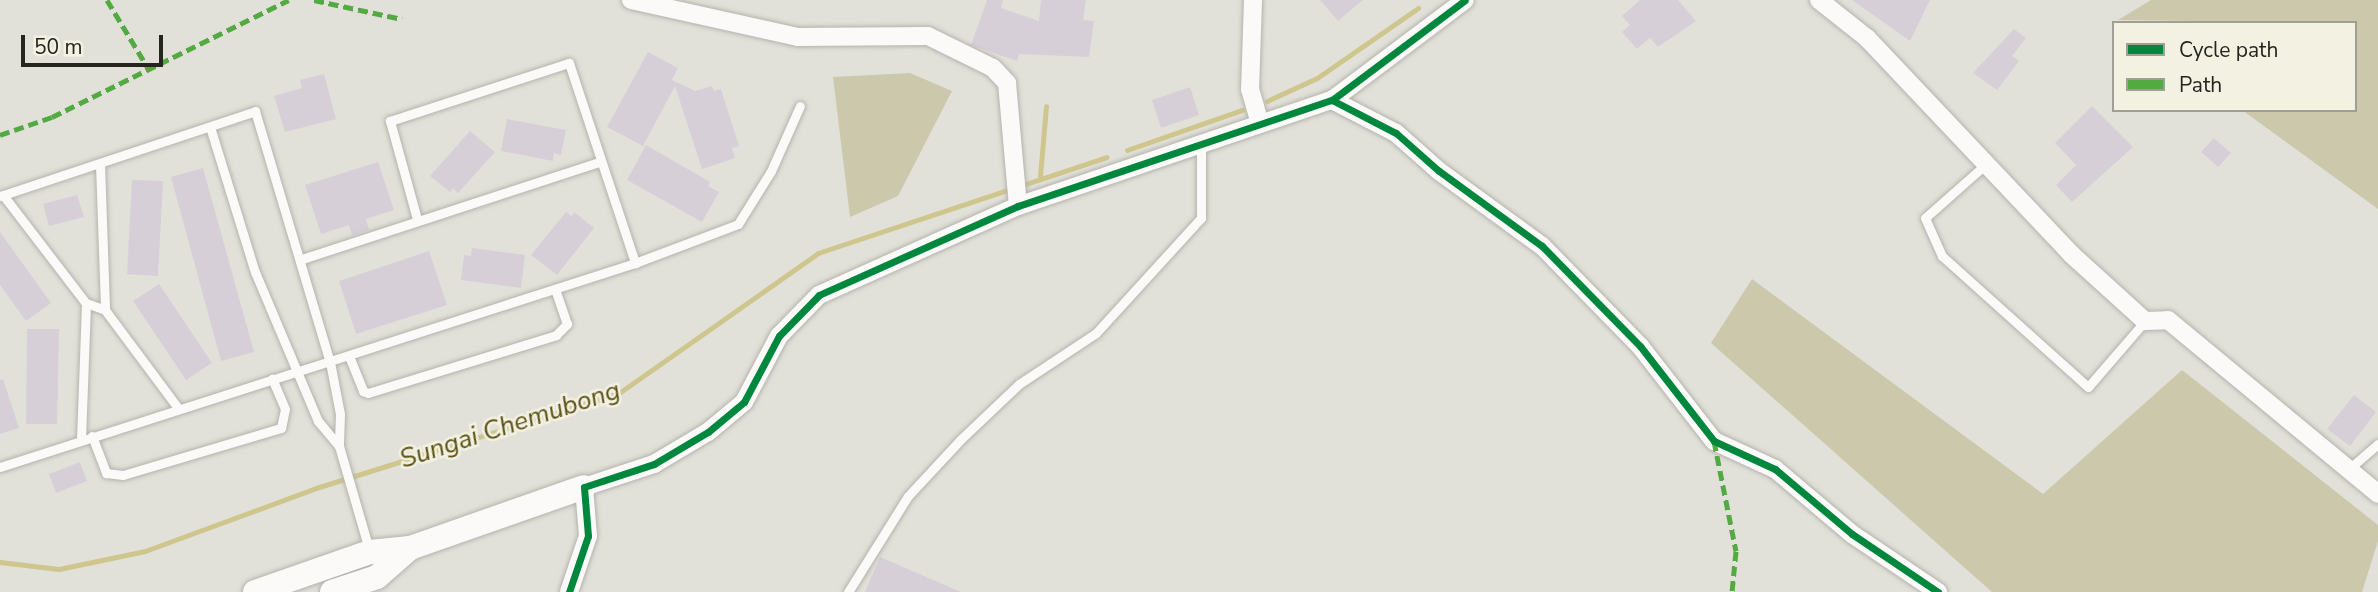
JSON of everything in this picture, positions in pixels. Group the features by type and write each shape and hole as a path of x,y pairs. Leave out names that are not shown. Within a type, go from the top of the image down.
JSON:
{"main road":[{"path":"255,592 369,547 411,548 584,487"},
{"path":"332,592 379,584 411,548"}],"street":[{"path":"631,0 798,37 928,36 993,68 1007,83 1018,203"},
{"path":"1253,0 1250,89 1260,124"},
{"path":"569,592 588,536 584,487 654,464 717,424 744,402 779,336 819,295 1018,203 1332,100 1465,0"},
{"path":"1819,0 1867,38 2071,254 2145,321 2168,320 2378,494"},
{"path":"1332,100 1396,133 1439,171 1542,246 1640,346 1714,441 1775,470 1852,534 1938,592"}],"lane":[{"path":"417,219 390,121 569,63 599,162 635,263"},
{"path":"0,467 635,263 738,225 771,171 800,106"},
{"path":"178,408 105,310 86,303 1,195 255,111 302,259 330,362 340,414 339,446 379,584"},
{"path":"210,127 255,272 318,421 339,446"},
{"path":"848,592 908,496 960,440 1019,384 1096,333 1201,218 1201,145"},
{"path":"302,259 417,219 599,162"},
{"path":"100,164 105,310"},
{"path":"1986,164 1924,218 1942,256 2088,387 2145,321"},
{"path":"349,356 363,391 369,393 556,335 567,324 555,289"},
{"path":"81,440 86,303"},
{"path":"92,436 106,473 123,475 281,428 285,410 272,379"},
{"path":"2348,470 2378,443"}],"shaded area":[{"path":"2151,0 2378,0 2378,209 2245,112 2357,112 2357,21 2118,20"},
{"path":"910,73 952,91 898,196 850,217 833,77"},
{"path":"1752,279 2043,494 2182,370 2378,525 2378,541 2362,592 1992,592 1711,343"}],"building":[{"path":"987,0 1003,0 1001,8 1039,21 1041,0 1086,0 1083,20 1094,21 1089,57 1019,54 1017,61 971,45"},
{"path":"1320,0 1363,0 1338,21"},
{"path":"1640,0 1678,0 1696,21 1658,47 1650,38 1637,49 1622,32 1630,25 1622,16"},
{"path":"1852,0 1930,0 1910,41"},
{"path":"2014,29 2026,38 2012,56 2019,61 1997,90 1973,73"},
{"path":"648,52 678,68 672,80 695,91 712,86 714,91 721,89 739,146 732,148 735,158 702,169 675,86 643,146 607,127"},
{"path":"324,74 336,119 285,132 274,96 302,88 300,80"},
{"path":"1190,87 1199,115 1161,128 1152,100"},
{"path":"2092,106 2133,147 2072,202 2056,185 2076,165 2055,143"},
{"path":"507,119 566,130 561,155 554,153 553,161 501,151"},
{"path":"470,131 495,152 458,193 453,188 450,192 430,176"},
{"path":"2214,138 2231,153 2218,167 2201,152"},
{"path":"646,145 710,182 708,186 719,192 702,222 627,180"},
{"path":"378,162 394,210 366,219 369,230 352,235 349,225 321,234 305,185"},
{"path":"203,168 254,352 221,361 171,177"},
{"path":"132,180 163,181 158,276 127,274"},
{"path":"77,195 84,217 49,226 43,204"},
{"path":"566,212 572,216 574,212 594,228 557,275 531,255"},
{"path":"0,232 51,303 26,321 0,285"},
{"path":"472,248 525,255 521,288 461,280 464,255 471,256"},
{"path":"429,251 447,305 356,334 339,281"},
{"path":"159,284 212,363 186,380 133,301"},
{"path":"27,329 59,329 57,424 26,424"},
{"path":"3,379 19,428 0,434 0,380"},
{"path":"2354,395 2376,412 2350,446 2327,429"},
{"path":"80,462 87,481 56,493 49,474"},
{"path":"880,557 961,592 865,592"}],"waterway":[{"name":"Sungai Chemubong","path":"1267,101 1317,78 1418,8"},
{"path":"1040,176 1046,106"},
{"name":"Sungai Chemubong","path":"1127,150 1242,110"},
{"name":"Sungai Chemubong","path":"0,562 59,569 145,551 316,488 619,393 818,253 1106,157"}],"marked path":[{"path":"107,0 148,68"},
{"path":"0,135 52,117 289,0"},
{"path":"314,0 402,19"},
{"path":"1714,441 1736,551 1732,592"}],"cycle path":[{"path":"569,592 588,536 584,487 654,464 708,432 744,402 779,336 819,295 1018,206 1332,100 1465,0"},
{"path":"1332,100 1396,133 1439,171 1542,246 1640,346 1714,441 1775,469 1852,534 1938,592"}]}
